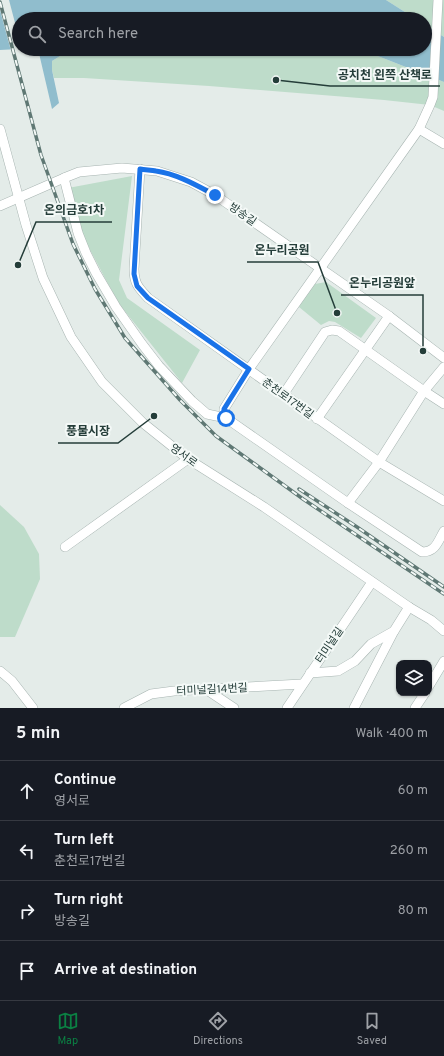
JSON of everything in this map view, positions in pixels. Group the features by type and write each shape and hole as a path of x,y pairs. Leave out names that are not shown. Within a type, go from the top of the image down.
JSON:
{"street":[{"path":"226,418 224,409 249,369 419,129 433,97 438,0"},
{"name":"영서로","path":"0,129 26,225 43,278 71,337 102,382 128,409 188,459 264,507 372,582 431,620 444,631"},
{"path":"419,129 444,144"},
{"name":"방송길","path":"64,178 79,172 122,168 157,171 191,182 215,195 321,268 389,316 444,358"},
{"name":"춘천로17번길","path":"140,169 134,269 134,279 137,286 148,298 249,369 317,420 379,462 444,501"},
{"path":"0,206 64,178 78,233 96,273 142,344 159,366 192,401 207,414 226,418 348,503 422,552 428,552 434,548 444,531"},
{"path":"317,420 389,316"},
{"path":"283,395 325,332 332,330 339,331 444,404"},
{"path":"348,503 379,462 424,391 444,367"},
{"path":"65,547 188,459"},
{"name":"터미널길","path":"287,708 372,582"},
{"path":"354,708 394,631 409,607"},
{"path":"310,673 338,671 355,661 372,644 394,631"},
{"path":"432,681 444,661"},
{"path":"0,671 12,681 33,708"},
{"name":"터미널길14번길","path":"127,708 151,694 174,691 302,684"},
{"path":"207,690 234,708"},
{"path":"415,708 423,696"}],"green space":[{"path":"386,0 444,0 444,37 432,29 432,12 405,12"},
{"path":"60,56 378,56 444,82 444,111 430,105 384,100 209,86 84,78 54,78 52,61"},
{"path":"132,176 119,280 127,298 200,350 182,383 120,305 87,244 73,212 68,188"},
{"path":"326,282 376,318 361,338 335,322 329,321 321,325 299,307 308,290 315,284"},
{"path":"0,505 24,527 39,554 40,579 15,637 0,637"}],"water":[{"path":"0,0 386,0 405,12 12,12 12,49 0,50"},
{"path":"432,29 444,37 444,82 378,56 432,56"},
{"path":"40,56 60,56 52,61 52,70 59,103 52,109"}],"pier":[{"path":"0,0 9,0 12,12 12,51 11,51 0,10"}],"railway":[{"path":"0,2 12,47"},
{"path":"14,56 41,155 73,244 95,289 125,338 180,400 216,436 303,499 444,594"},
{"path":"299,489 444,587"}],"place":[{"name":"공치천 왼쪽 산책로","path":"276,80"},
{"name":"온의금호1차","path":"18,265"},
{"name":"온누리공원","path":"337,313"},
{"name":"온누리공원앞","path":"423,351"},
{"name":"풍물시장","path":"154,416"}],"route":[{"path":"215,195 191,182 157,171 140,169 134,279 137,286 148,298 249,369 224,409 226,418"}]}
